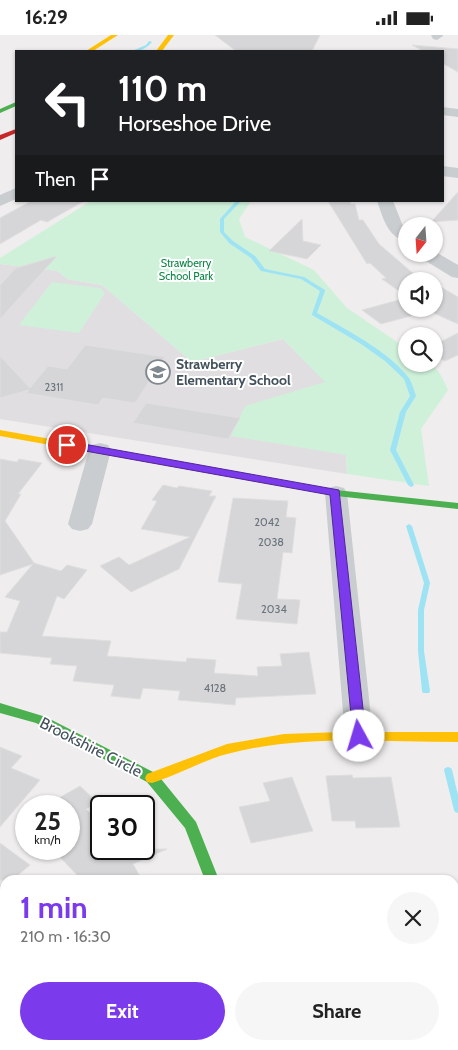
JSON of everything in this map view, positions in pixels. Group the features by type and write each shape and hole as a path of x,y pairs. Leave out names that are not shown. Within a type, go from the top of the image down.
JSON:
{"street":[{"path":"91,50 115,35"},
{"path":"160,50 171,35"},
{"path":"0,111 15,104"},
{"path":"444,111 458,113"},
{"path":"0,138 15,131"},
{"path":"444,171 458,173"},
{"path":"0,201 15,194"},
{"path":"386,202 398,230"},
{"path":"442,263 458,273"},
{"path":"0,433 336,493 458,506"},
{"path":"80,524 100,450"},
{"path":"336,493 359,736"},
{"name":"Brookshire Circle","path":"0,708 41,720 152,778 191,827 210,875"},
{"path":"152,778 226,749 290,739 359,736 396,739 458,737"}],"shaded area":[{"name":"Strawberry Elementary School","path":"0,264 58,271 67,279 102,285 192,362 283,339 343,399 347,474 0,419"}],"green space":[{"name":"Strawberry School Park","path":"89,202 250,202 239,219 245,237 314,270 347,308 398,343 398,372 438,372 448,390 421,429 429,486 347,474 346,455 231,436 245,406 325,382 283,339 192,362 102,285 67,279 58,271 0,264 0,258"},
{"path":"52,282 100,288 105,293 79,333 19,325"}],"building":[{"path":"215,35 320,35 312,50 235,50"},
{"path":"412,45 458,49 458,72 444,64 444,50 421,50"},
{"path":"458,192 458,220 443,221 443,217 436,217"},
{"path":"29,202 82,202 47,222 41,220 0,244 0,218"},
{"path":"329,202 350,202 351,204 355,204 359,220 363,220 379,244 398,260 398,263 401,263 412,272 398,272 398,290 382,279 386,278 370,263 367,264"},
{"path":"302,219 303,241 321,245 307,259 269,251"},
{"path":"57,256 0,319 0,285 16,268"},
{"path":"443,288 458,297 458,324 442,317"},
{"path":"398,300 398,317 407,317 381,324 362,310"},
{"path":"458,333 458,355 445,361 443,360 443,340"},
{"path":"85,345 165,357 135,403 103,398 98,405 26,393 29,390 0,398 0,356 30,388 48,366 67,369"},
{"path":"146,403 240,418 228,439 133,423"},
{"path":"0,459 17,462 19,459 42,463 18,494 21,494 5,521 34,563 61,571 67,565 87,570 64,599 57,596 42,636 111,641 107,656 186,662 187,658 216,660 214,673 258,676 257,667 282,666 280,654 309,652 316,694 236,698 235,705 178,700 180,691 143,688 140,699 111,696 114,685 73,681 77,666 50,664 52,658 0,653 0,632 7,632 20,601 5,597 33,564 0,575"},
{"path":"163,485 212,491 209,496 216,496 179,569 131,592 100,566 119,557 129,565 190,537 141,529 157,501 152,500"},
{"path":"233,498 288,501 286,517 296,518 292,553 283,552 277,599 300,600 297,624 236,619 242,584 218,582"},
{"path":"0,747 22,756 11,768 40,780 27,795 15,795 15,809 0,827"},
{"path":"352,775 353,778 391,777 400,827 356,828 355,821 332,821 326,776"},
{"path":"292,777 313,831 251,843 239,807 270,801 263,783"},
{"path":"80,786 90,795 90,806 86,809 90,813 90,860 142,860 133,864 139,875 77,875 63,860 80,860 80,795 64,795"},
{"path":"0,843 15,854 15,860 23,860 30,865 18,875 0,875"},
{"path":"155,849 167,849 155,854"}],"waterway":[{"path":"137,50 147,46 150,42"},
{"path":"238,202 222,219 222,232 231,242 253,257 263,270 302,278 323,291 314,314 375,351 407,380 413,396 403,412 393,450 411,485"},
{"path":"409,526 427,583 421,610 421,651 426,691"},
{"path":"448,770 458,810"}],"traffic: fast":[{"path":"0,111 15,104"},
{"path":"302,487 336,493 458,506"},
{"path":"0,708 41,720 152,778 191,826 210,875"}],"traffic: slow":[{"path":"91,50 115,35"},
{"path":"160,50 171,35"},
{"path":"0,433 302,487"},
{"path":"152,778 227,749 284,739 342,736 458,737"}],"traffic: jam":[{"path":"0,138 15,131"}],"place":[{"name":"Strawberry Elementary School","path":"158,372"}],"route":[{"path":"67,445 336,493 359,736"}]}
